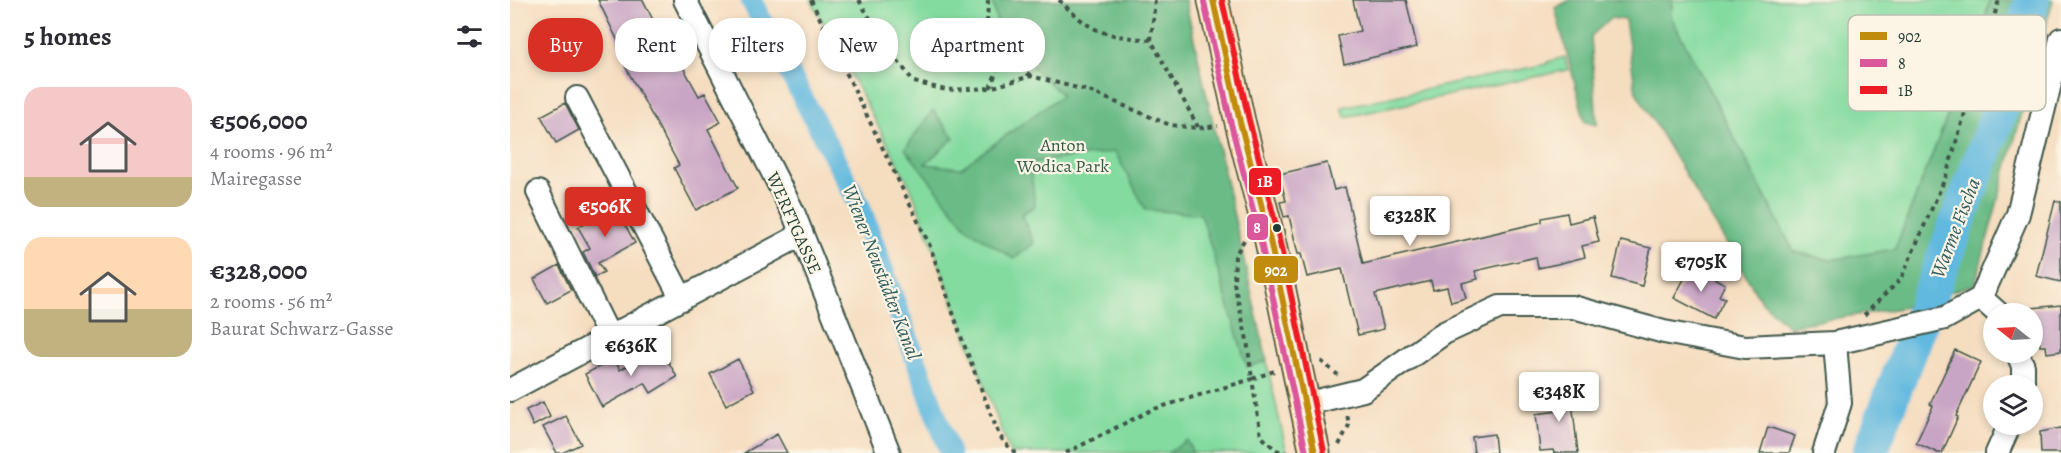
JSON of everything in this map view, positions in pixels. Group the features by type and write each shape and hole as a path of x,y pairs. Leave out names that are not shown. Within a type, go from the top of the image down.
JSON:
{"main road":[{"path":"1213,0 1240,122 1268,231 1299,382 1305,404 1327,449"}],"street":[{"name":"WERFTGASSE","path":"685,0 792,212 889,453"},
{"path":"1305,404 1363,390 1444,333 1500,307 1574,307 1664,332 1745,347 1835,343 1945,318 1981,298 2018,214 2055,96 2061,39"},
{"path":"577,98 682,299"},
{"path":"538,192 609,336"},
{"path":"510,390 801,235"},
{"path":"1981,298 1987,303"},
{"path":"1824,453 1840,403 1835,343"},
{"path":"1997,453 2005,435"}],"path":[{"path":"812,0 930,246 963,342 999,435 1011,450 1017,453"},
{"path":"859,0 885,44 914,82 946,90 990,88 1031,76"},
{"path":"987,18 988,0"},
{"path":"1059,0 1081,22 1106,35 1151,40"},
{"path":"1026,72 1031,76 1089,91 1170,125 1198,128 1151,40 1155,0"},
{"path":"1994,15 1999,0"},
{"path":"990,88 996,72"},
{"path":"1835,343 1901,279 1946,176 1966,111"},
{"path":"1244,239 1235,256 1234,283 1247,340 1261,436 1276,450 1287,453"},
{"path":"1319,358 1339,375 1349,425 1327,449"},
{"path":"1066,453 1151,410 1252,378"}],"green space":[{"name":"Anton Wodica Park","path":"811,0 1185,0 1287,453 1010,453 911,188 849,72 898,72 898,18 821,18"},
{"path":"992,0 1185,0 1267,361 1247,367 1201,214 1146,210 1115,152 1030,163 1035,206 1021,214 1034,243 1014,259 968,229 905,149 933,110 954,138 925,164 961,168 1062,95 1037,72 1045,72 1045,18 996,18"},
{"path":"1570,0 1672,0 1671,17 1794,252 1831,260 1895,249 1949,111 2023,111 1975,284 1901,308 1788,326 1761,301 1636,92 1625,20 1611,18 1591,36 1597,125 1585,122 1555,8"},
{"path":"1672,0 1990,0 1986,15 1848,15 1848,111 1949,111 1895,249 1831,260 1794,252 1671,17"},
{"path":"1990,0 2053,0 2046,25 2046,15 1986,15"},
{"path":"1565,57 1568,70 1345,117 1342,107 1547,64 1547,62"},
{"path":"1187,440 1193,453 1168,453"}],"building":[{"path":"598,0 643,0 652,18 615,18 615,35"},
{"path":"1353,0 1406,0 1417,47 1344,64 1338,36 1360,31"},
{"path":"628,72 686,72 699,96 705,93 721,122 708,129 738,188 696,210 674,168 679,165"},
{"path":"565,103 579,130 556,143 541,116"},
{"path":"1327,163 1334,190 1345,187 1363,264 1542,222 1542,218 1567,213 1569,223 1593,217 1599,242 1582,246 1585,257 1557,264 1538,268 1536,257 1475,271 1478,279 1462,283 1466,298 1451,302 1447,287 1433,290 1431,281 1375,294 1384,329 1358,335 1342,269 1307,277 1301,254 1298,254 1289,216 1284,217 1280,202 1286,201 1279,174"},
{"path":"2055,201 2061,202 2061,282 2036,276"},
{"path":"615,207 635,243 598,263 604,272 595,277 583,252 590,248 578,227"},
{"path":"1621,241 1651,248 1642,286 1612,278"},
{"path":"559,265 571,290 547,303 534,279"},
{"path":"1691,266 1725,284 1719,296 1725,298 1714,319 1674,298"},
{"path":"2061,305 2061,351 2047,353 2046,346 2043,346 2043,307"},
{"path":"660,347 677,377 651,393 645,383 602,407 585,374 614,359 620,370"},
{"path":"1955,350 1981,362 1942,453 1938,453 1916,443 1933,406 1930,404"},
{"path":"738,359 754,390 726,405 710,374"},
{"path":"1569,376 1578,453 1540,451 1536,414 1558,411 1555,377"},
{"path":"543,402 550,417 533,426 526,410"},
{"path":"566,416 581,444 557,453 543,427"},
{"path":"1768,427 1795,436 1789,453 1760,453"},
{"path":"2061,428 2061,453 2041,453 2040,435 2043,435 2043,431"},
{"path":"777,434 787,453 744,453"},
{"path":"1494,434 1496,453 1474,453 1472,437"}],"waterway":[{"name":"Wiener Neustädter Kanal","path":"751,0 860,206 950,453"},
{"name":"Warme Fischa","path":"2028,15 2032,0"},
{"name":"Warme Fischa","path":"1870,453 2000,111"}],"transit line":[{"name":"902","path":"1213,0 1240,122 1268,231 1315,453"},
{"name":"1B","path":"1222,0 1277,229 1324,451"},
{"name":"8","path":"1204,2 1231,124 1259,233 1306,453"}]}
